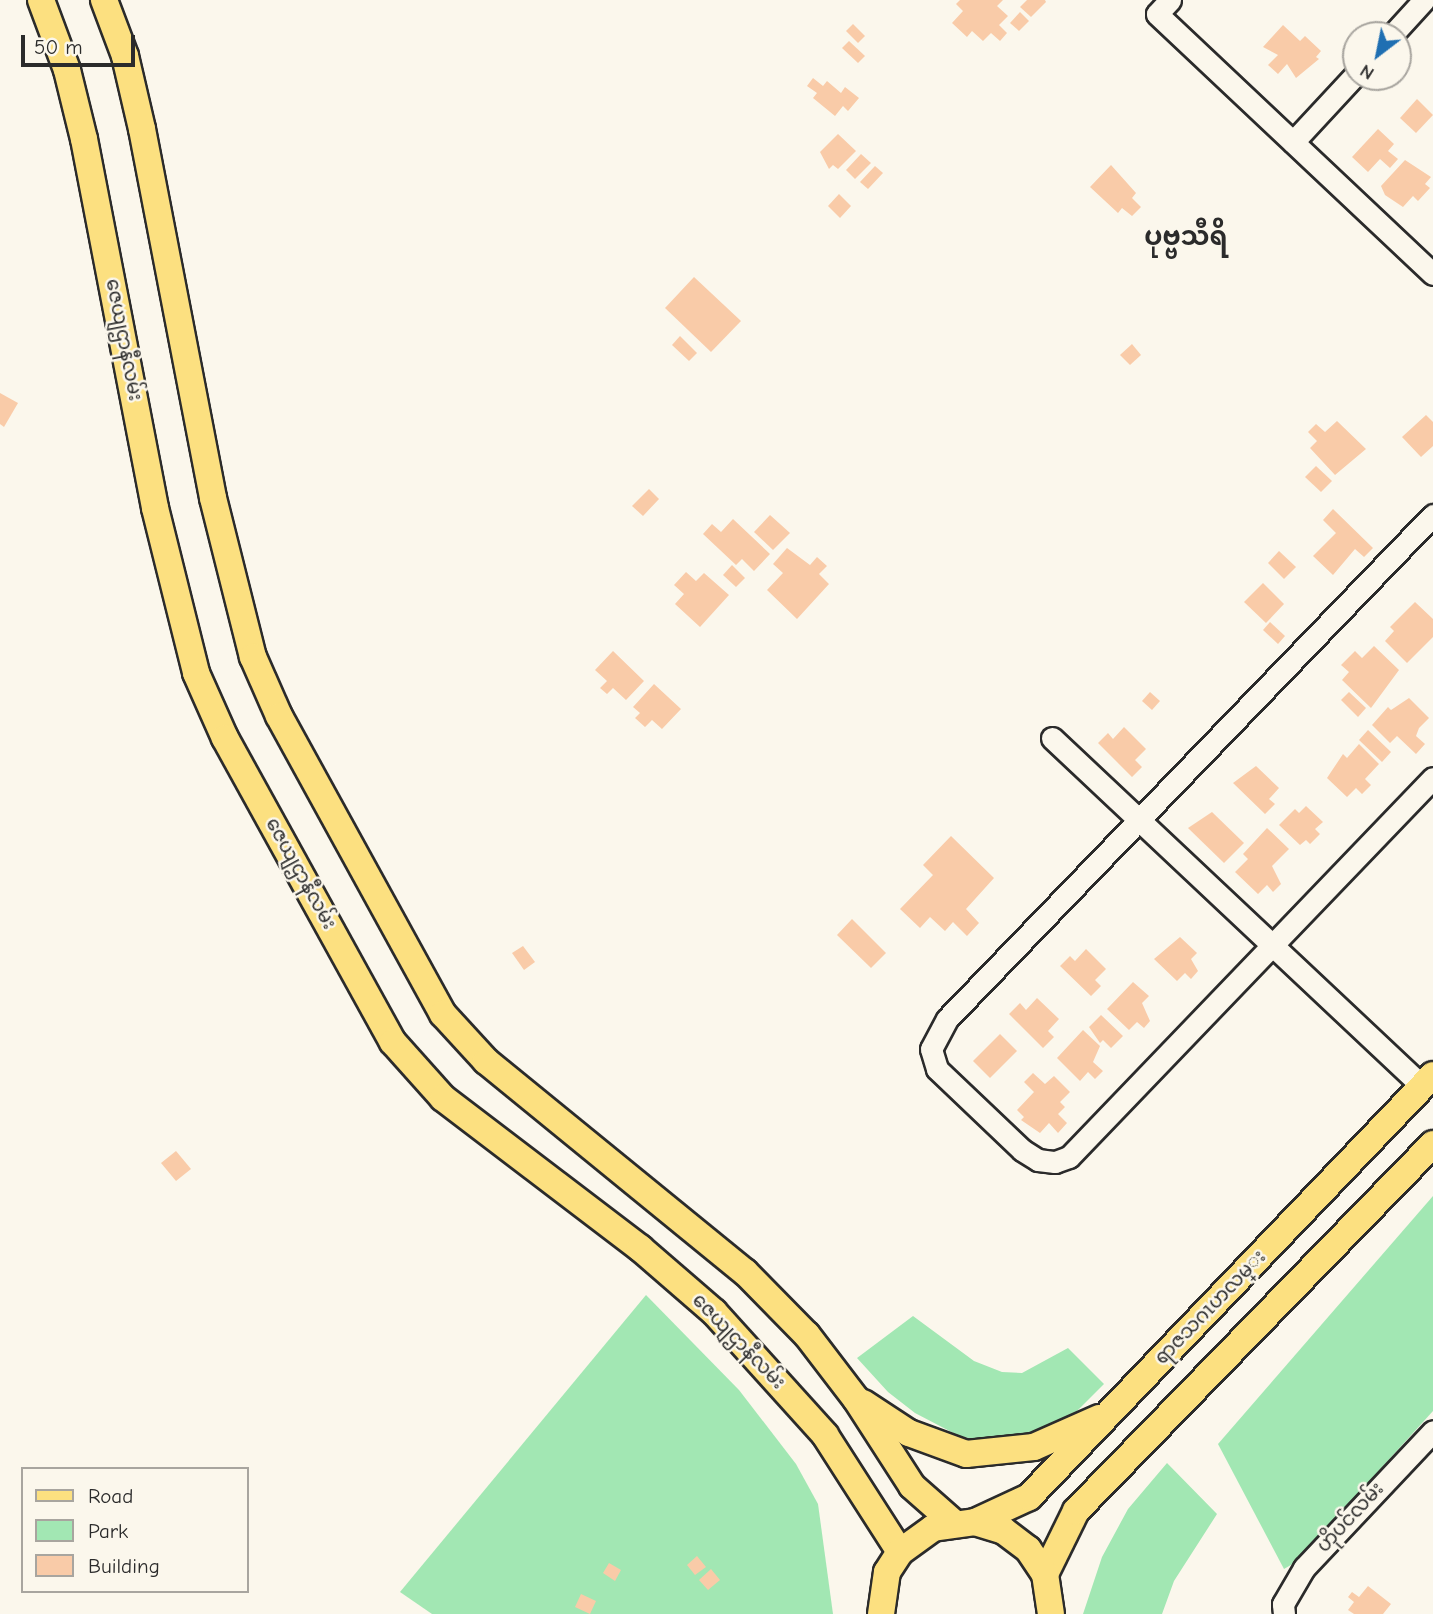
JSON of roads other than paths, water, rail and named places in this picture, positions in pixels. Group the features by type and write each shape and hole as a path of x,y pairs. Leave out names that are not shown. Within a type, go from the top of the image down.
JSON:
{"main road":[{"name":"ဇေယျဌာနီလမ်း","path":"41,0 67,70 84,139 155,508 196,673 225,738 393,1042 443,1098 639,1248 715,1312 825,1435 900,1552"},
{"path":"104,0 125,56 142,130 213,498 253,657 279,716 443,1014 486,1061 672,1208 745,1272 807,1335 856,1399 912,1486 964,1522 1004,1531 1028,1549 1045,1574 1051,1614"},
{"name":"ရာဇသဂၤဟလမ္း","path":"900,1552 933,1528 964,1522 1030,1497 1428,1081"},
{"path":"1045,1574 1076,1511 1433,1144"},
{"path":"856,1399 909,1433 967,1454 1034,1447 1110,1413"},
{"path":"881,1614 887,1573 900,1552"}],"street":[{"path":"1170,0 1157,14 1293,142 1429,262"},
{"path":"1405,21 1424,0"},
{"path":"1293,142 1342,89"},
{"path":"1433,515 947,1019 931,1049 937,1069 1022,1150 1038,1160 1055,1162 1069,1157 1433,778"},
{"path":"1052,738 1138,823 1272,948 1428,1081"},
{"name":"ဟိုပင်လမ်း","path":"1284,1614 1283,1604 1304,1568 1433,1432"}],"district":[{"name":"ပုဗ္ဗသီရိ","path":"1186,238"}]}
